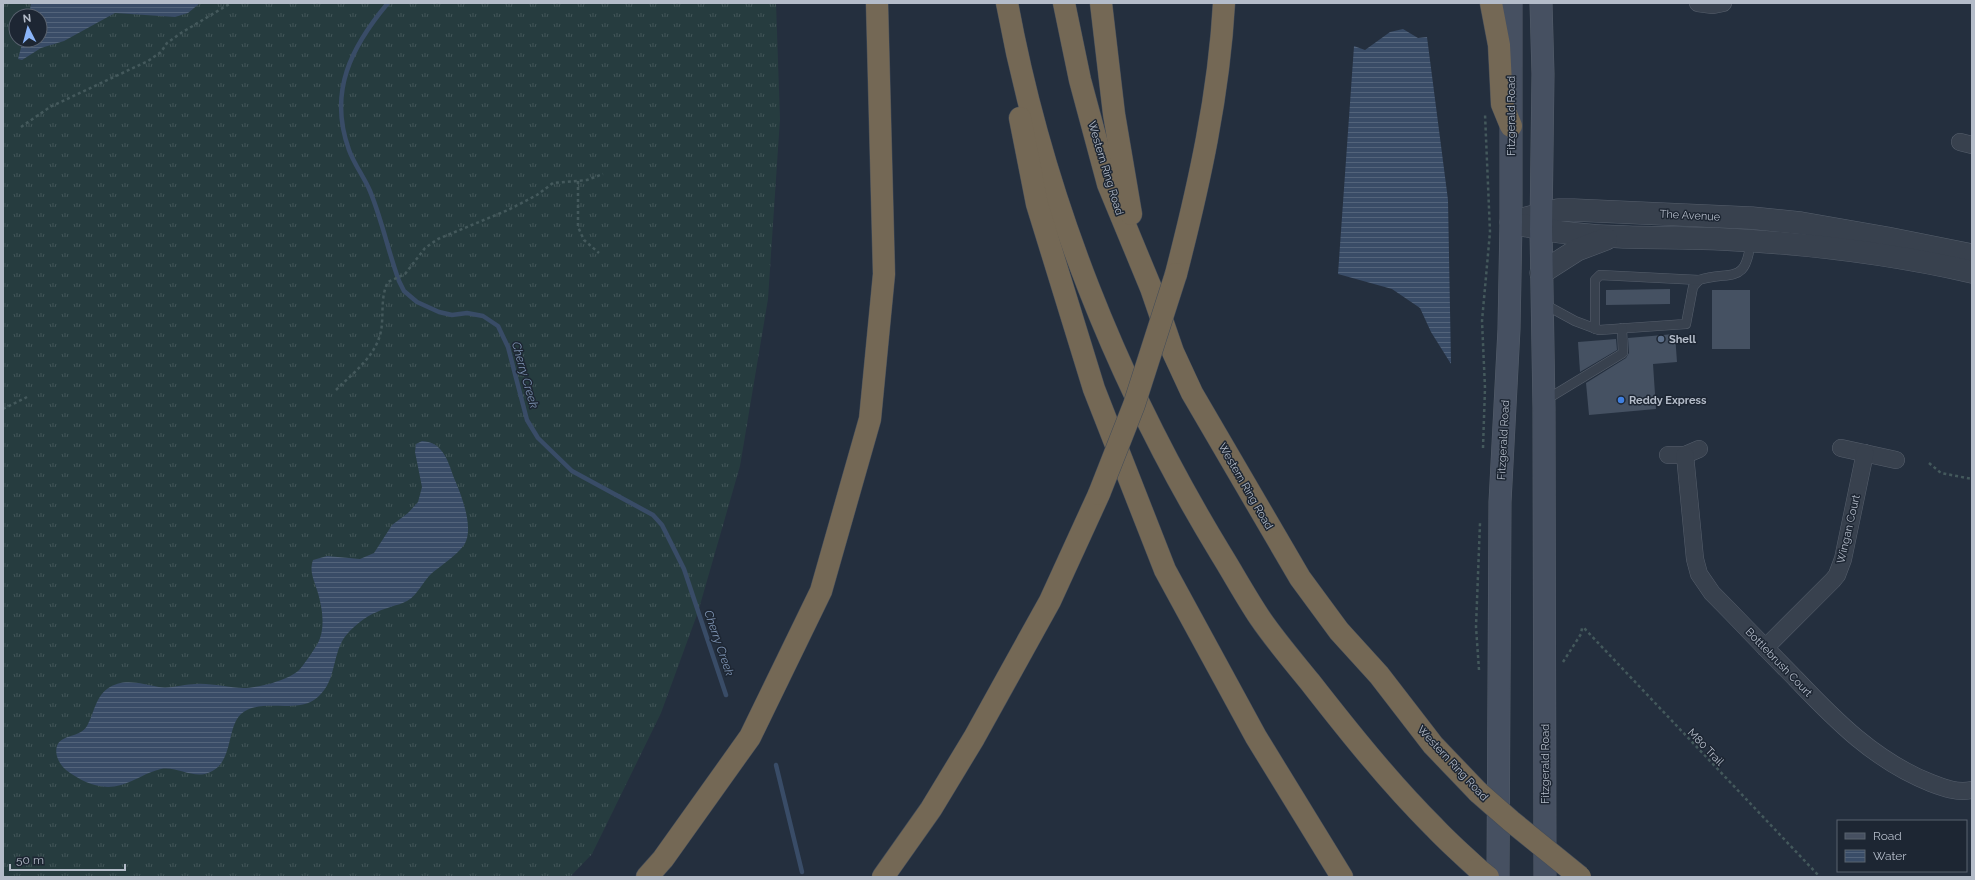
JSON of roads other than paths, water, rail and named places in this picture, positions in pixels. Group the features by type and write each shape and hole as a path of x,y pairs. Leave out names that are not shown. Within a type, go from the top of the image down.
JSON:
{"highway":[{"path":"647,877 663,859 750,737 821,591 870,419 884,274 877,3"},
{"name":"Western Ring Road","path":"1064,3 1080,80 1108,184 1151,288 1173,352 1192,393 1300,578 1339,631 1379,675 1433,745 1478,792 1580,877"},
{"path":"1100,3 1114,114 1129,208 1151,288"},
{"path":"883,877 931,809 974,738 1050,602 1099,494 1134,405 1176,274 1197,192 1213,106 1224,3"},
{"path":"1491,3 1500,45 1502,104 1511,126"},
{"path":"1007,4 1032,114 1056,197 1077,258 1125,376 1162,452 1203,524 1261,619 1356,741 1433,827 1483,873"},
{"path":"1007,4 1016,95 1037,204 1097,396 1165,570 1256,737 1342,877"}],"main road":[{"name":"Fitzgerald Road","path":"1498,877 1500,502 1509,329 1511,222 1511,3"},
{"name":"Fitzgerald Road","path":"1542,3 1543,74 1541,302 1544,404 1545,877"},
{"path":"1534,877 1534,537 1544,404"}],"street":[{"path":"1698,3 1713,5 1723,3"},
{"name":"The Avenue","path":"1541,222 1558,210 1590,210 1752,218 1835,228 1972,255"},
{"name":"The Avenue","path":"1511,222 1541,222 1559,233 1751,241 1889,256 1972,272"},
{"name":"The Avenue","path":"1541,273 1577,250 1614,236"},
{"path":"1841,448 1896,460"},
{"name":"Bottlebrush Court","path":"1684,453 1693,550 1699,574 1712,593 1837,722 1872,750 1905,771 1926,781 1956,791 1972,790"},
{"name":"Wingan Court","path":"1765,648 1837,575 1843,559 1865,453"}],"lane":[{"path":"1597,329 1596,280 1600,275 1699,280 1710,277 1731,276 1741,272 1748,259 1751,241 1752,218"},
{"path":"1541,302 1575,321 1597,329 1686,324 1693,287 1699,280"},
{"path":"1544,404 1623,353 1622,328"}],"water":[{"path":"31,3 200,3 188,13 175,17 115,13 64,41 48,46 48,8 30,8"},
{"path":"1403,29 1418,38 1427,37 1448,200 1451,364 1431,332 1420,308 1392,289 1338,274 1354,46 1365,50 1390,32"},
{"path":"21,48 41,48 22,60 18,59"},
{"path":"422,441 435,445 447,459 466,512 468,521 467,538 461,549 432,573 411,598 403,603 373,614 364,619 351,630 344,638 340,646 330,679 321,694 306,704 267,706 248,709 236,720 226,754 222,762 208,773 191,774 173,769 161,769 121,785 106,787 85,782 64,768 58,760 56,753 59,742 84,730 100,697 113,685 133,682 159,687 202,684 250,688 282,680 300,669 318,643 323,623 319,596 313,579 313,560 327,556 360,559 374,553 392,525 408,513 418,502 422,487 415,452 416,444"}],"waterway":[{"name":"Cherry Creek","path":"388,3 363,36 354,54 347,71 342,90 341,109 343,129 349,150 368,186 382,224 399,281 404,291 417,302 439,312 452,315 467,313 483,316 498,326 508,347 527,420 538,438 572,471 653,515 662,525 684,569 726,695"},
{"name":"Cherry Creek","path":"776,765 802,872"}],"place":[{"name":"Shell","path":"1661,339"},
{"name":"Reddy Express","path":"1621,400"}]}
